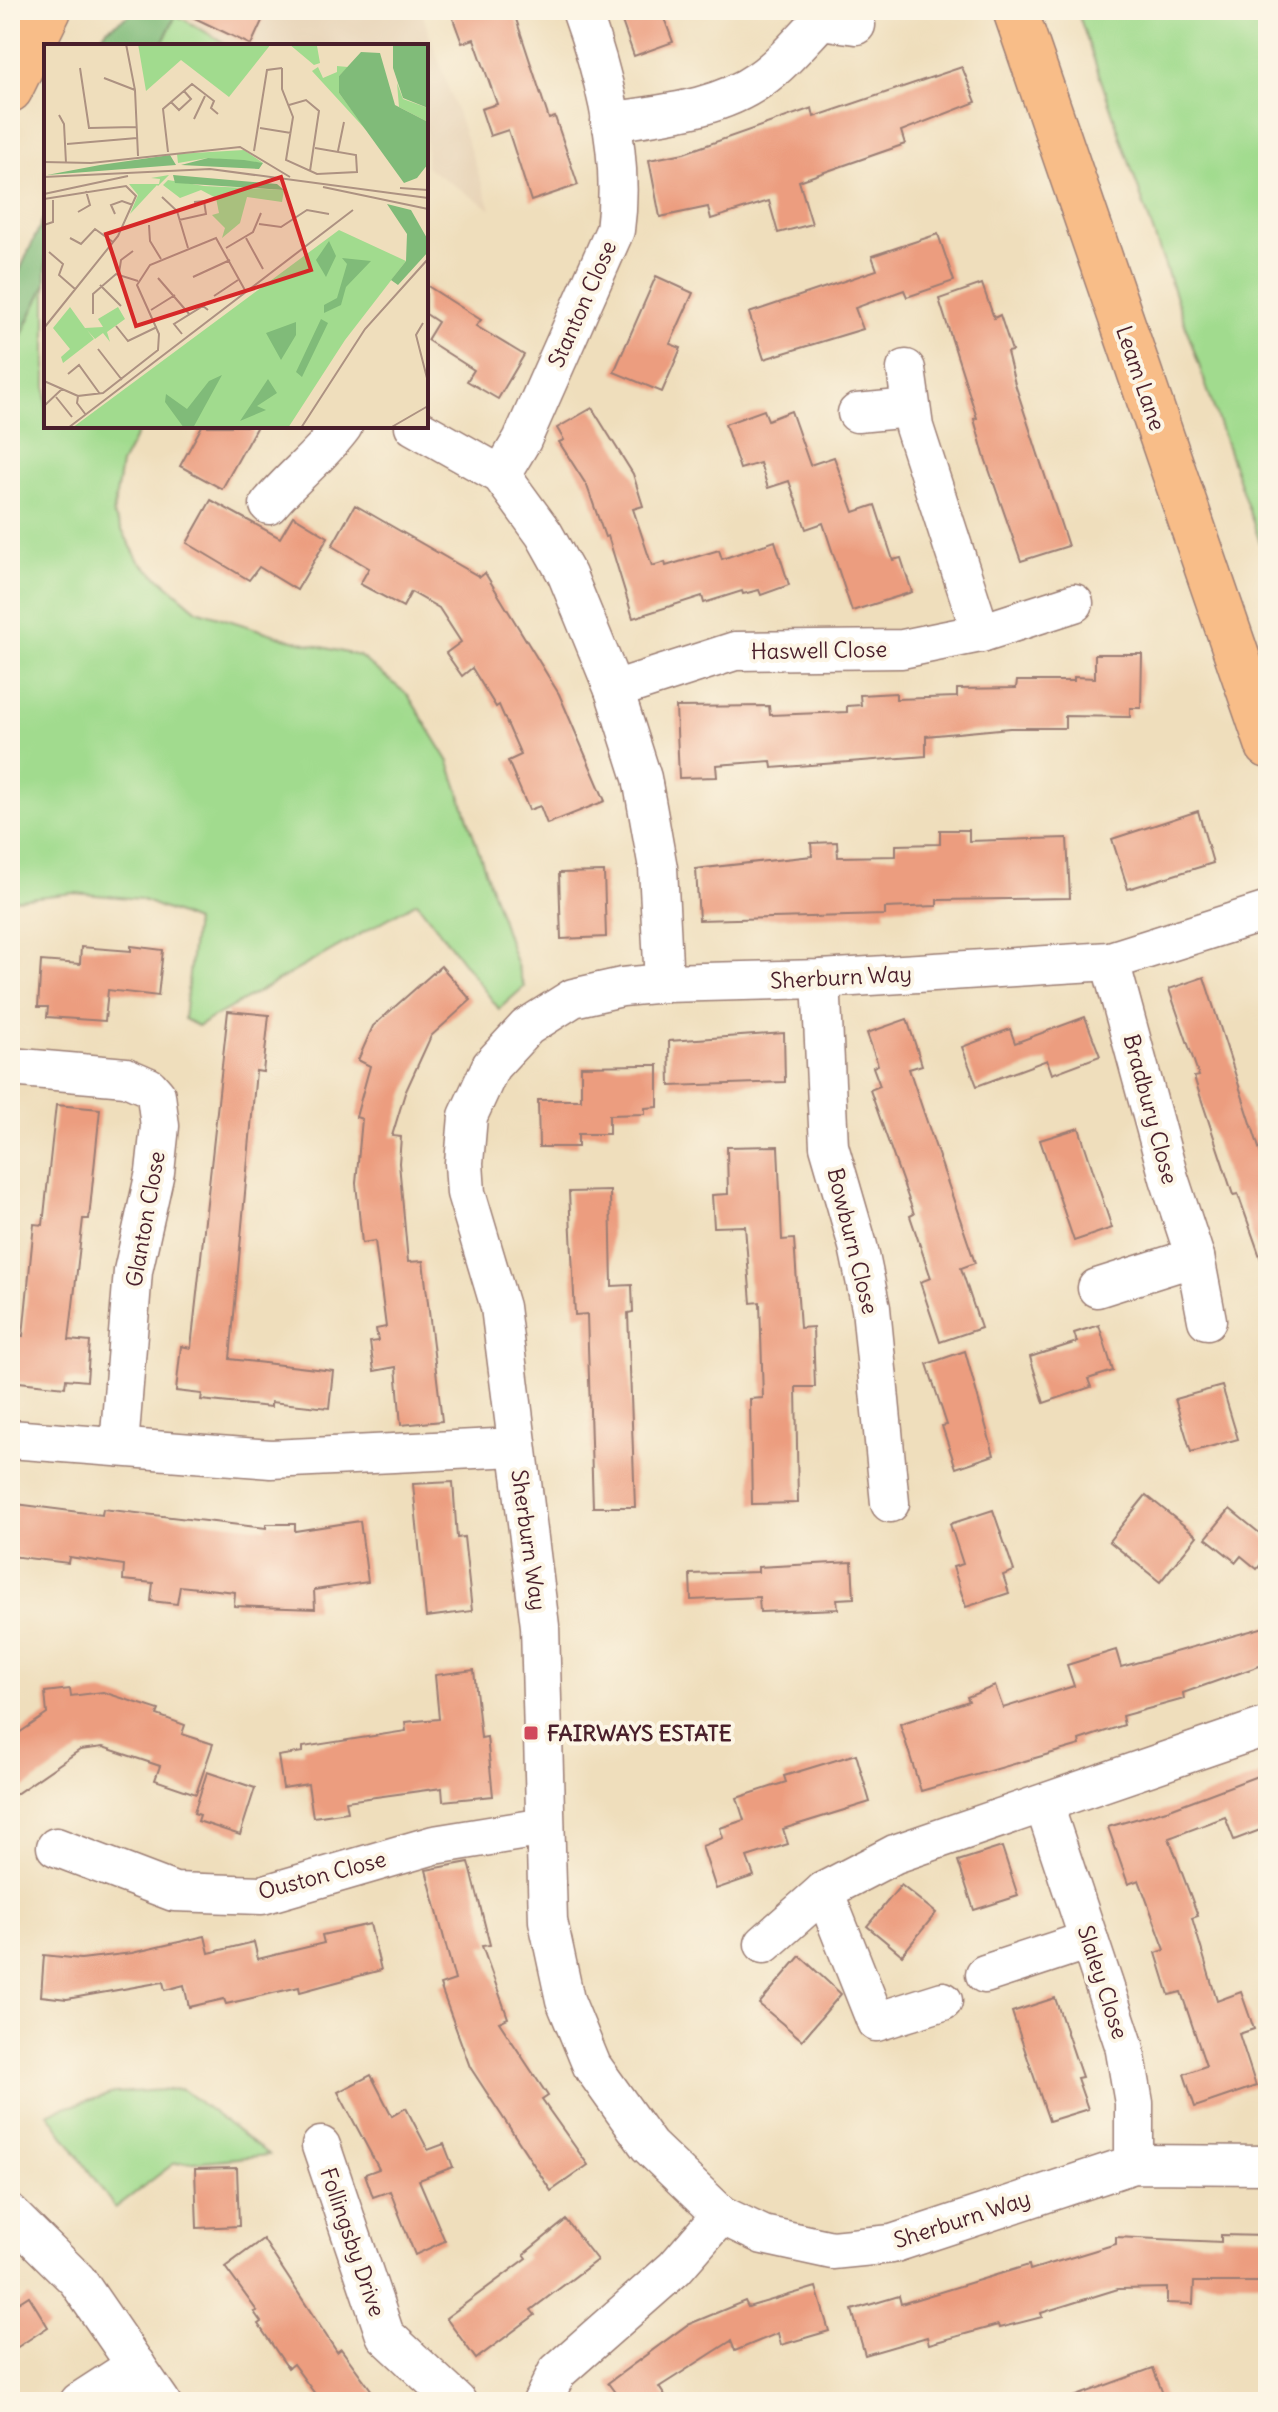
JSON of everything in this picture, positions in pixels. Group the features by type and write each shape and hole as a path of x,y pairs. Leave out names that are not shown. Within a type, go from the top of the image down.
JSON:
{"main road":[{"path":"10,90 49,10"},
{"name":"Leam Lane","path":"1015,10 1268,746"}],"street":[{"name":"Stanton Close","path":"501,475 522,440 615,230 618,195 610,122 601,77 581,10"},
{"path":"610,122 705,104 756,83 831,18"},
{"path":"906,369 910,408 981,633"},
{"path":"857,413 910,408"},
{"path":"269,505 291,478 328,446 342,428"},
{"path":"418,428 501,475 544,534 567,575 632,739 653,825 664,983"},
{"name":"Haswell Close","path":"614,690 735,651 762,648 887,650 981,633 1074,603"},
{"name":"Sherburn Way","path":"1268,911 1110,961 821,979 664,983 597,991 548,1012 508,1044 491,1066 468,1116 464,1163 466,1193 500,1307 540,1626 548,1921 565,2000 592,2066 649,2146 721,2215 763,2235 832,2250 892,2244 1134,2164 1268,2165"},
{"name":"Bradbury Close","path":"1110,961 1169,1178 1195,1257 1207,1320"},
{"name":"Bowburn Close","path":"821,979 829,1146 858,1246 871,1308 890,1503"},
{"name":"Glanton Close","path":"10,1067 126,1077 149,1087 156,1095 160,1126 155,1172 133,1271 119,1447"},
{"path":"1097,1288 1195,1257"},
{"path":"10,1439 271,1459 516,1447"},
{"path":"764,1944 824,1891 895,1854 1268,1726"},
{"name":"Slaley Close","path":"1044,1805 1130,2074 1134,2164"},
{"name":"Ouston Close","path":"56,1847 174,1892 262,1895 434,1845 545,1827"},
{"path":"824,1891 876,2022 943,2001"},
{"path":"985,1974 1089,1940"},
{"name":"Follingsby Drive","path":"321,2146 385,2335 457,2402"},
{"path":"10,2214 77,2280 161,2402"},
{"path":"542,2402 557,2372 675,2268 721,2215"},
{"path":"79,2402 136,2365"}],"shaded area":[{"path":"169,10 421,10 491,209 428,168 428,44 227,44"}],"green space":[{"path":"137,10 176,15 162,44 96,44 107,29"},
{"path":"1077,10 1268,10 1268,566"},
{"path":"176,15 227,44 162,44"},
{"path":"44,217 44,288 10,359 10,292"},
{"path":"44,288 44,428 140,428 121,464 113,514 139,561 197,610 285,638 359,656 408,695 449,762 524,987 499,1009 417,902 198,1026 184,1019 195,921 140,899 74,893 10,900 10,359"},
{"path":"182,2089 269,2155 173,2164 115,2208 48,2113 114,2093"}],"building":[{"path":"178,10 267,10 249,44"},
{"path":"471,10 513,10 549,119 555,117 578,185 531,201 508,130 490,136 481,109 497,104 474,39 462,43 452,16"},
{"path":"618,10 661,10 673,42 634,56"},
{"path":"962,67 976,102 901,131 905,144 799,181 812,224 778,233 769,201 711,219 708,207 660,217 649,160 684,153 812,108 814,117"},
{"path":"938,234 954,281 907,297 904,290 855,308 863,329 764,359 749,313 877,270 872,256"},
{"path":"656,276 693,293 670,344 681,348 662,392 614,372"},
{"path":"982,284 994,318 1000,315 1012,351 1007,352 1015,384 1068,546 1021,561 984,455 974,419 977,418 939,299"},
{"path":"428,286 481,320 476,326 524,355 498,399 467,381 474,370 428,341 438,322 428,315"},
{"path":"592,408 633,474 643,506 633,509 652,566 665,562 666,566 719,550 722,559 775,541 789,585 761,595 759,590 743,594 742,591 704,603 702,596 633,618 608,536 605,537 587,486 559,442 564,440 557,428"},
{"path":"764,410 768,420 791,411 810,465 834,457 854,512 875,505 893,560 901,558 912,592 852,611 823,523 806,529 789,481 768,488 760,463 740,469 725,424"},
{"path":"201,428 256,428 222,489 180,466"},
{"path":"211,500 280,538 293,516 328,537 297,590 259,567 249,580 187,543"},
{"path":"355,505 480,577 485,573 559,694 605,801 547,824 540,806 529,810 508,761 521,755 499,705 496,707 472,668 462,676 446,653 461,642 439,608 411,592 403,607 360,584 369,568 332,546"},
{"path":"1095,654 1142,654 1141,708 1130,708 1130,717 1065,716 1065,728 1010,728 926,736 926,756 772,768 771,761 716,765 717,777 679,778 676,707 769,706 770,715 847,712 847,706 861,705 860,695 896,693 896,699 957,697 957,689 1016,688 1017,681 1095,678"},
{"path":"1198,811 1213,863 1128,889 1112,839"},
{"path":"940,830 969,830 969,841 1067,838 1070,898 937,900 937,906 885,908 885,915 699,920 696,869 812,856 811,843 837,842 838,857 896,856 896,845 940,844"},
{"path":"604,872 606,937 561,939 559,873"},
{"path":"131,946 163,950 158,996 108,990 105,1021 47,1017 48,1007 38,1007 41,961 80,964 81,947 131,951"},
{"path":"441,966 471,1000 431,1036 405,1093 392,1136 401,1137 399,1163 408,1262 423,1261 442,1421 401,1425 396,1367 374,1371 370,1342 378,1341 376,1329 386,1327 375,1241 362,1243 356,1183 362,1119 356,1117 370,1066 358,1060 373,1026"},
{"path":"1204,977 1268,1176 1268,1267 1264,1268 1238,1194 1233,1195 1194,1077 1199,1076 1169,989"},
{"path":"228,1011 269,1015 263,1072 256,1071 230,1359 333,1371 329,1408 271,1402 271,1407 201,1400 202,1394 176,1391 181,1346 191,1348"},
{"path":"1085,1017 1100,1056 1052,1074 1047,1060 977,1086 962,1047 1010,1029 1015,1043"},
{"path":"907,1019 922,1065 909,1069 975,1263 961,1268 981,1328 940,1342 920,1282 931,1278 910,1216 914,1214 870,1090 880,1086 873,1067 878,1065 867,1033"},
{"path":"784,1033 785,1082 670,1086 669,1041"},
{"path":"658,1065 658,1107 645,1108 645,1114 609,1115 609,1134 578,1134 578,1147 539,1147 538,1100 581,1100 581,1066"},
{"path":"56,1105 100,1109 89,1219 83,1219 69,1340 90,1342 87,1381 66,1379 65,1387 10,1381 10,1334 23,1336 34,1224 43,1225"},
{"path":"1079,1128 1112,1228 1074,1241 1040,1140"},
{"path":"778,1146 782,1240 794,1239 800,1328 813,1327 815,1387 796,1387 798,1503 752,1504 750,1399 763,1398 760,1302 751,1303 745,1226 714,1227 712,1195 728,1194 727,1147"},
{"path":"610,1191 612,1286 632,1285 633,1312 628,1313 635,1507 593,1507 587,1314 575,1315 569,1192"},
{"path":"1099,1325 1113,1371 1088,1379 1091,1387 1044,1403 1030,1357 1077,1342 1074,1333"},
{"path":"965,1351 994,1455 956,1468 942,1426 947,1425 927,1364"},
{"path":"1222,1386 1238,1439 1191,1452 1175,1399"},
{"path":"453,1482 457,1538 464,1537 472,1611 426,1617 413,1484"},
{"path":"1146,1495 1197,1536 1160,1582 1109,1541"},
{"path":"16,1504 102,1515 103,1509 266,1528 266,1524 295,1524 295,1531 360,1521 368,1582 314,1590 315,1609 234,1606 235,1592 180,1586 177,1604 151,1601 153,1583 123,1580 124,1565 69,1557 68,1563 10,1556"},
{"path":"1230,1509 1268,1540 1268,1555 1257,1569 1241,1556 1236,1562 1206,1538"},
{"path":"993,1510 1014,1571 1003,1575 1009,1593 966,1607 953,1567 963,1564 950,1524"},
{"path":"852,1562 854,1598 837,1599 838,1609 760,1612 759,1597 691,1600 690,1574 758,1572 758,1567"},
{"path":"1268,1626 1268,1663 1183,1693 1184,1699 1122,1716 1124,1725 1079,1740 1080,1745 921,1791 900,1724 969,1701 967,1697 995,1686 1003,1708 1074,1686 1067,1665 1116,1650 1121,1667"},
{"path":"474,1670 481,1738 487,1737 493,1796 443,1801 442,1788 346,1801 348,1812 313,1817 308,1784 283,1788 278,1756 303,1752 303,1747 406,1731 405,1722 439,1719 435,1675"},
{"path":"70,1689 71,1696 103,1692 159,1710 157,1715 185,1725 182,1734 213,1744 196,1794 155,1780 160,1766 103,1747 80,1750 10,1798 10,1739 47,1714 45,1692"},
{"path":"856,1754 870,1802 783,1829 788,1844 747,1857 754,1876 716,1889 702,1846 723,1838 720,1828 744,1820 737,1798 786,1782 784,1776"},
{"path":"207,1772 255,1788 240,1835 198,1821 200,1815 194,1813"},
{"path":"1268,1772 1268,1827 1234,1840 1225,1817 1169,1838 1198,1916 1192,1918 1217,2001 1241,1992 1254,2029 1239,2034 1256,2086 1195,2107 1184,2074 1206,2066 1181,1992 1169,1995 1156,1953 1165,1950 1139,1880 1128,1884 1108,1827 1170,1809"},
{"path":"1002,1847 1018,1896 974,1910 958,1861"},
{"path":"469,1862 490,1945 482,1946 508,2018 499,2022 548,2096 542,2100 588,2165 551,2191 470,2067 440,1985 455,1980 426,1870"},
{"path":"901,1885 936,1913 902,1955 867,1926"},
{"path":"370,1924 381,1970 300,1992 299,1987 226,2004 224,1999 189,2007 184,1985 165,1990 163,1982 67,1999 41,1996 44,1955 81,1959 132,1953 205,1936 209,1953 254,1942 258,1959 324,1943 322,1935"},
{"path":"800,1956 841,1994 802,2040 759,2004"},
{"path":"1055,1998 1082,2077 1077,2078 1088,2109 1049,2121 1012,2012"},
{"path":"371,2075 392,2116 406,2108 428,2150 444,2144 453,2167 419,2180 445,2241 415,2255 390,2191 373,2197 365,2174 379,2169 338,2092"},
{"path":"237,2168 239,2226 197,2228 195,2169"},
{"path":"566,2220 597,2260 531,2310 535,2315 476,2359 446,2318 527,2258 524,2254"},
{"path":"1221,2235 1266,2236 1265,2282 1194,2282 1193,2304 1167,2303 1167,2288 1118,2289 1041,2313 1042,2317 999,2328 998,2325 929,2344 927,2337 865,2355 852,2310 899,2296 901,2304 1029,2265 1030,2270 1116,2244 1116,2237 1221,2242"},
{"path":"263,2239 337,2352 341,2349 380,2402 321,2402 293,2364 288,2368 258,2324 261,2322 254,2312 257,2311 225,2267"},
{"path":"816,2287 829,2331 781,2345 778,2333 735,2351 731,2341 659,2387 669,2402 622,2402 608,2383 687,2325 745,2301 748,2307"},
{"path":"29,2296 48,2327 10,2352 10,2308"},
{"path":"1153,2368 1166,2402 1069,2402 1068,2399"}],"place":[{"name":"FAIRWAYS ESTATE","path":"531,1733"}]}
